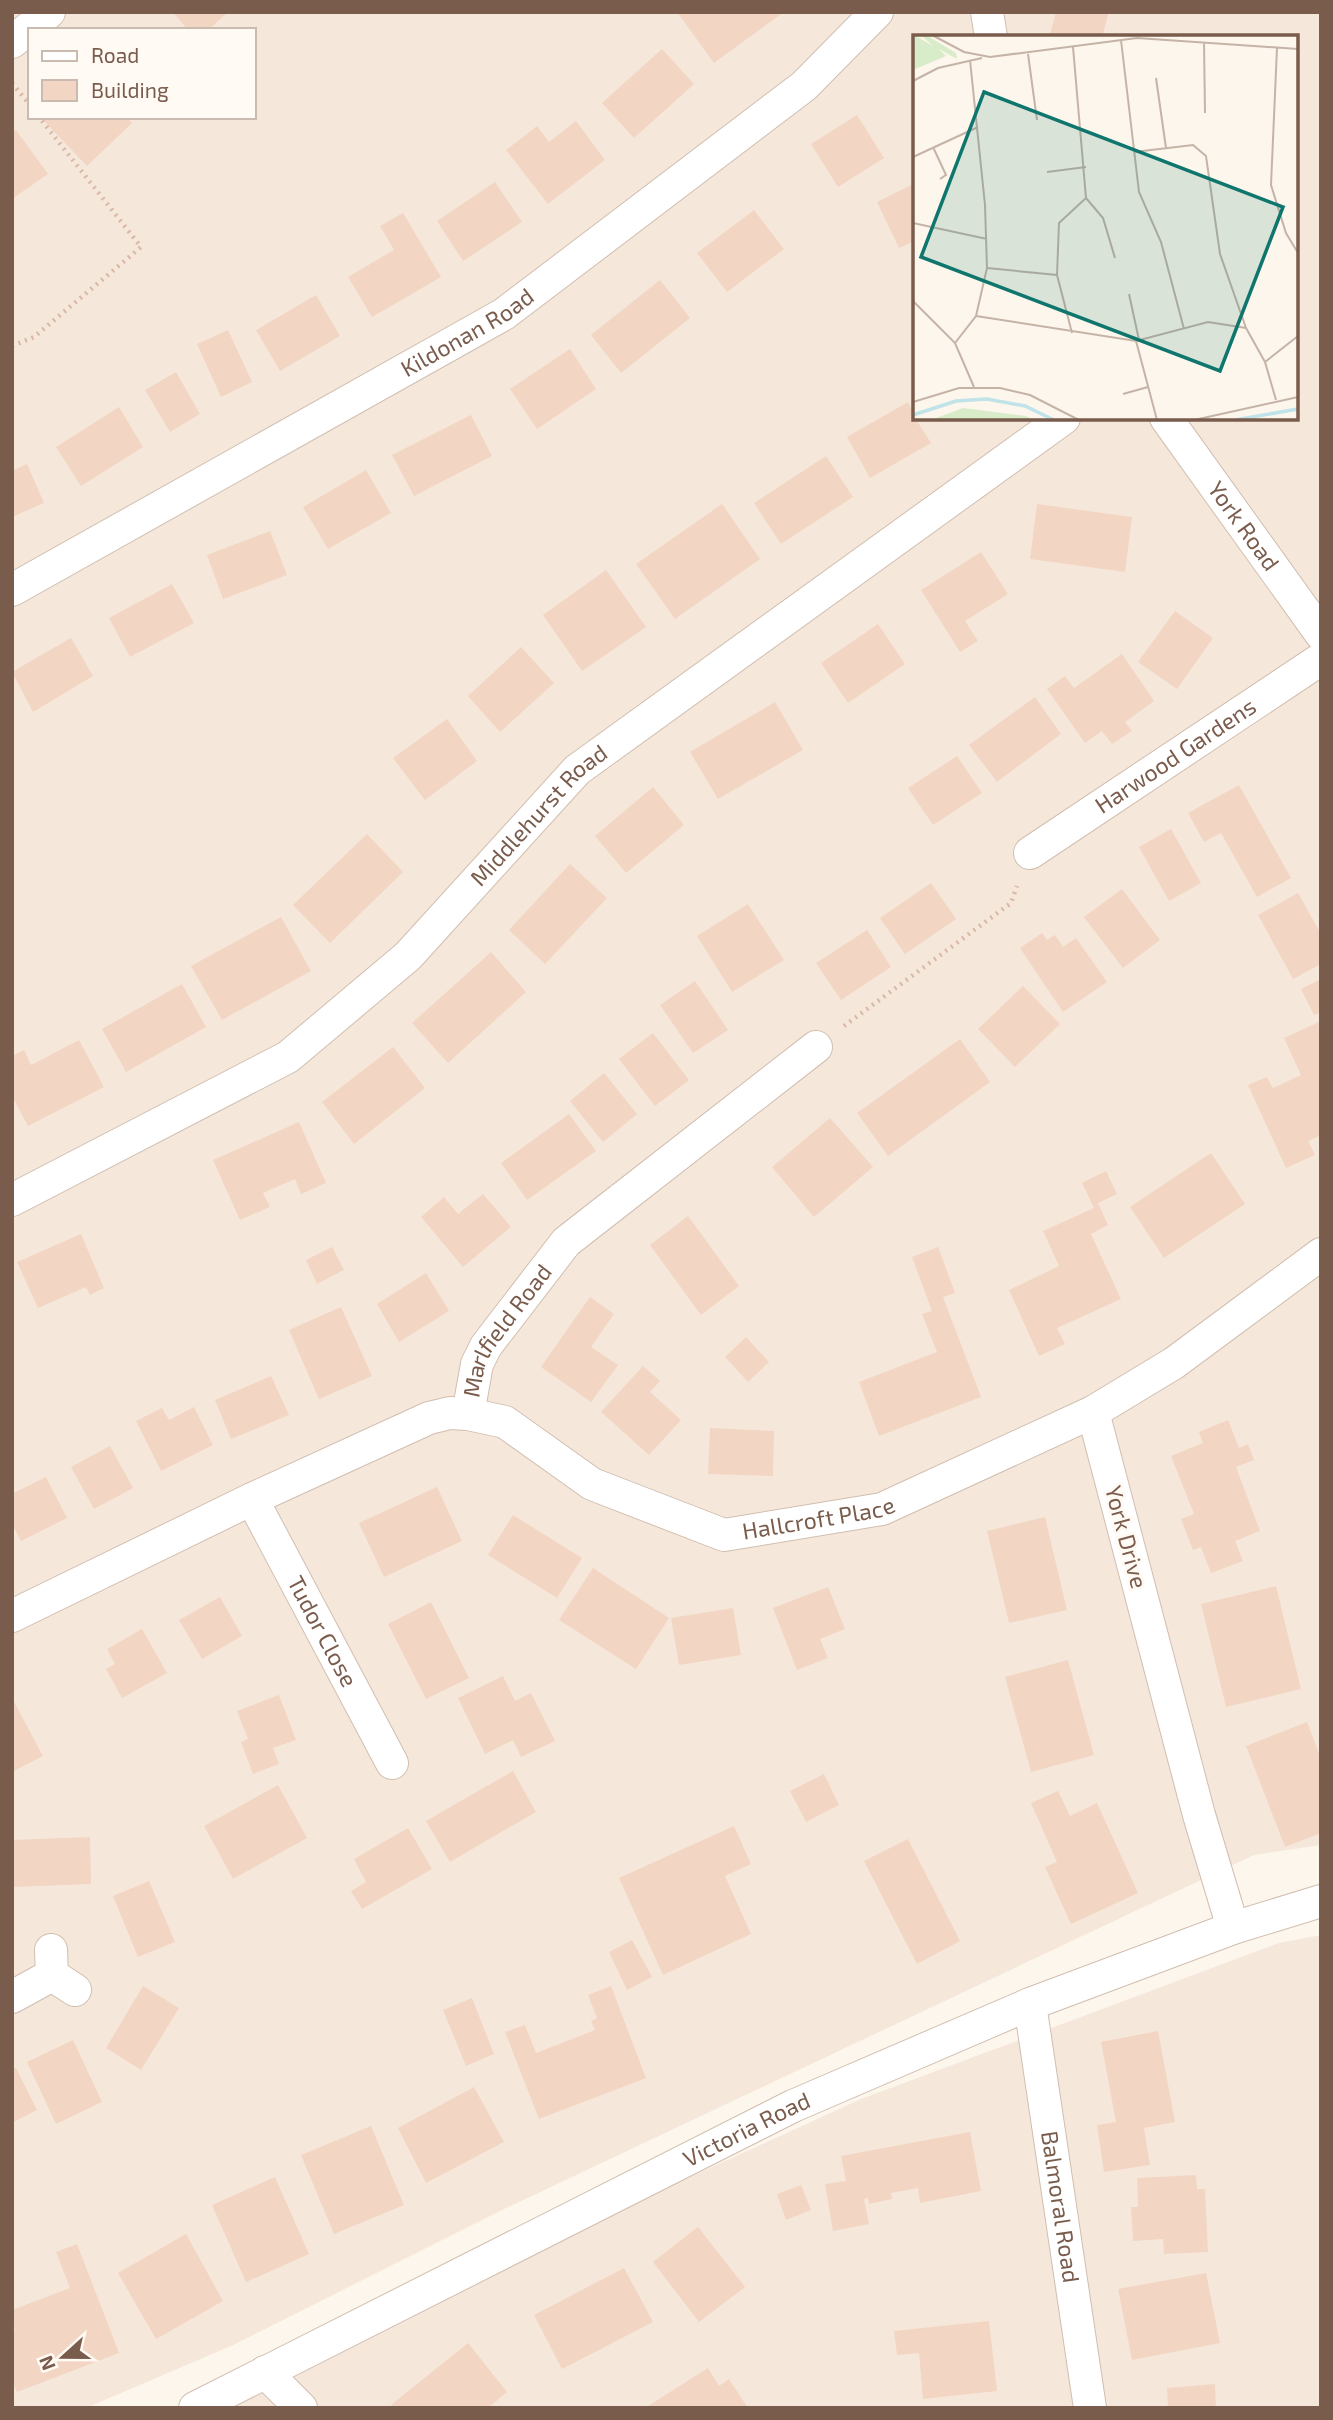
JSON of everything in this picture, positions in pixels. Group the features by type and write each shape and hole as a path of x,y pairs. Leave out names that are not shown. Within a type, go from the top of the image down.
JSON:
{"street":[{"path":"30,28 49,12"},
{"name":"Kildonan Road","path":"12,590 504,314 804,86 877,12"},
{"path":"987,12 991,35"},
{"path":"12,43 28,30"},
{"name":"Middlehurst Road","path":"13,1198 288,1057 408,956 577,770 1061,420"},
{"name":"York Road","path":"1167,420 1321,634"},
{"name":"Harwood Gardens","path":"1030,853 1321,659"},
{"name":"Marlfield Road","path":"12,1616 252,1499 429,1418 450,1413 468,1414 478,1364 486,1346 566,1242 816,1047"},
{"path":"1093,1412 1174,1363 1321,1254"},
{"name":"Hallcroft Place","path":"468,1414 505,1422 592,1484 724,1535 882,1509 1093,1412"},
{"name":"York Drive","path":"1093,1412 1199,1815 1233,1928"},
{"name":"Tudor Close","path":"252,1499 392,1763"},
{"name":"Victoria Road","path":"195,2408 793,2106 1030,2004 1233,1928 1321,1901"},
{"path":"12,1997 60,1972"},
{"name":"Balmoral Road","path":"1030,2004 1090,2408"},
{"path":"265,2372 301,2408"}],"path":[{"path":"12,83 28,103"},
{"path":"12,346 34,337 141,247 41,119"},
{"path":"816,1047 1011,904 1030,853"}],"shaded area":[{"path":"12,12 1321,12 1321,1845 1254,1855 502,2210 231,2346 86,2408 12,2408"},
{"path":"1321,1935 1321,2408 216,2408 432,2295 861,2099 1279,1943"}],"building":[{"path":"173,12 228,12 210,28 186,28"},
{"path":"677,12 784,12 714,63"},
{"path":"1056,12 1109,12 1103,35 1050,34"},
{"path":"662,49 694,84 634,138 602,103"},
{"path":"857,115 884,158 838,187 811,144"},
{"path":"129,119 132,123 87,166 44,121"},
{"path":"576,121 605,160 548,204 506,150 537,126 549,142"},
{"path":"16,130 48,174 12,199 12,133"},
{"path":"495,182 522,222 463,261 437,221"},
{"path":"913,184 913,242 899,248 877,202"},
{"path":"754,210 784,249 727,292 697,253"},
{"path":"403,213 441,277 372,317 348,277 394,250 380,226"},
{"path":"660,280 690,318 621,373 591,335"},
{"path":"316,295 340,336 280,371 256,330"},
{"path":"228,330 252,382 221,397 197,344"},
{"path":"570,349 596,389 537,429 510,389"},
{"path":"176,372 200,414 170,432 145,390"},
{"path":"908,402 913,420 916,420 931,443 870,478 847,437"},
{"path":"119,407 143,447 81,486 56,447"},
{"path":"471,415 492,456 414,496 392,455"},
{"path":"826,456 853,497 781,544 754,503"},
{"path":"27,464 44,503 12,517 12,471"},
{"path":"366,470 391,513 328,549 303,507"},
{"path":"722,504 760,559 675,619 636,564"},
{"path":"1037,504 1132,517 1125,572 1030,559"},
{"path":"270,531 287,575 223,599 207,555"},
{"path":"981,552 1008,594 965,621 978,641 960,652 921,590"},
{"path":"606,570 646,627 582,671 543,615"},
{"path":"172,584 194,623 130,657 109,618"},
{"path":"1175,611 1213,638 1177,689 1138,662"},
{"path":"878,624 905,664 848,703 821,663"},
{"path":"71,638 93,676 33,712 12,672"},
{"path":"521,647 554,683 500,732 468,696"},
{"path":"1122,654 1154,701 1125,722 1132,731 1112,744 1102,731 1085,743 1047,689 1065,676 1074,688"},
{"path":"1035,697 1061,734 997,782 969,745"},
{"path":"775,702 803,750 718,799 690,752"},
{"path":"447,719 477,761 425,800 393,758"},
{"path":"957,756 982,793 933,825 908,788"},
{"path":"1239,785 1291,878 1257,897 1221,833 1204,842 1188,813"},
{"path":"653,787 684,825 626,873 595,836"},
{"path":"1171,829 1201,883 1169,901 1139,847"},
{"path":"367,834 403,872 330,943 293,905"},
{"path":"570,864 607,898 545,964 509,930"},
{"path":"931,883 956,919 905,954 880,918"},
{"path":"1122,889 1160,940 1123,968 1084,917"},
{"path":"1298,893 1321,934 1321,964 1293,979 1258,915"},
{"path":"748,904 784,960 732,992 697,936"},
{"path":"281,917 311,971 222,1020 191,966"},
{"path":"867,930 891,967 841,1000 816,963"},
{"path":"1042,933 1047,940 1055,935 1063,947 1076,938 1107,982 1063,1012 1020,948"},
{"path":"491,952 526,992 448,1063 412,1023"},
{"path":"1321,979 1321,1012 1314,1015 1301,989"},
{"path":"695,981 728,1030 693,1053 660,1005"},
{"path":"182,984 206,1027 126,1072 102,1029"},
{"path":"1023,986 1060,1024 1015,1067 978,1029"},
{"path":"1321,1021 1321,1135 1308,1141 1315,1155 1286,1168 1248,1085 1267,1077 1273,1088 1301,1075 1284,1038"},
{"path":"653,1033 689,1080 655,1106 619,1059"},
{"path":"960,1039 990,1082 888,1156 857,1113"},
{"path":"79,1040 104,1087 28,1126 12,1096 12,1056 24,1050 31,1065"},
{"path":"393,1047 425,1088 354,1144 322,1102"},
{"path":"604,1073 637,1114 603,1142 570,1101"},
{"path":"569,1114 596,1151 527,1200 501,1163"},
{"path":"830,1118 873,1167 814,1217 772,1167"},
{"path":"299,1122 326,1183 301,1194 295,1179 263,1193 270,1207 240,1220 213,1160"},
{"path":"1211,1153 1245,1204 1164,1258 1130,1207"},
{"path":"1106,1171 1117,1194 1098,1203 1108,1225 1091,1234 1121,1299 1057,1328 1065,1344 1039,1356 1009,1290 1059,1266 1043,1231 1094,1208 1082,1183"},
{"path":"483,1194 511,1227 463,1267 421,1217 444,1197 458,1214"},
{"path":"688,1216 739,1286 701,1315 650,1245"},
{"path":"81,1234 104,1288 90,1295 86,1287 38,1308 17,1262"},
{"path":"332,1247 344,1270 317,1284 306,1260"},
{"path":"938,1247 955,1293 943,1297 981,1397 879,1436 859,1382 937,1352 922,1314 932,1311 912,1257"},
{"path":"426,1273 449,1311 399,1342 377,1304"},
{"path":"590,1297 614,1314 591,1347 618,1365 591,1402 541,1367"},
{"path":"341,1307 372,1376 319,1399 289,1330"},
{"path":"746,1337 769,1362 748,1382 725,1357"},
{"path":"643,1366 660,1381 650,1392 681,1420 649,1455 601,1412"},
{"path":"271,1376 289,1415 231,1439 215,1400"},
{"path":"194,1407 213,1445 161,1471 136,1421 162,1408 169,1420"},
{"path":"1228,1420 1239,1448 1248,1444 1254,1460 1236,1467 1260,1531 1235,1541 1243,1561 1211,1573 1201,1547 1193,1550 1181,1519 1194,1514 1171,1456 1203,1443 1199,1432"},
{"path":"710,1428 774,1431 773,1476 708,1474"},
{"path":"110,1446 133,1488 94,1509 71,1467"},
{"path":"46,1477 67,1518 21,1541 12,1524 12,1494"},
{"path":"437,1487 462,1541 384,1577 359,1523"},
{"path":"513,1515 582,1558 557,1598 488,1555"},
{"path":"1045,1517 1067,1610 1009,1623 987,1531"},
{"path":"593,1568 669,1618 636,1669 559,1620"},
{"path":"1276,1586 1301,1689 1226,1707 1201,1604"},
{"path":"828,1587 845,1629 820,1639 828,1658 797,1670 773,1608"},
{"path":"220,1597 242,1636 202,1659 179,1620"},
{"path":"431,1602 469,1678 426,1699 388,1624"},
{"path":"733,1608 741,1655 679,1665 671,1618"},
{"path":"142,1629 167,1673 122,1698 106,1669 115,1664 107,1649"},
{"path":"1068,1660 1094,1755 1031,1772 1005,1677"},
{"path":"503,1676 515,1701 531,1693 555,1741 521,1757 513,1740 485,1754 458,1698"},
{"path":"279,1695 296,1740 273,1748 279,1764 253,1774 241,1742 248,1739 237,1711"},
{"path":"12,1698 43,1756 12,1772"},
{"path":"1307,1722 1321,1759 1321,1833 1285,1847 1246,1746"},
{"path":"513,1771 536,1812 450,1862 426,1821"},
{"path":"824,1774 839,1805 806,1822 790,1791"},
{"path":"278,1785 307,1838 233,1879 204,1826"},
{"path":"1058,1791 1070,1816 1097,1803 1138,1893 1071,1924 1045,1867 1057,1862 1031,1803"},
{"path":"734,1826 751,1864 725,1876 751,1934 663,1975 619,1878"},
{"path":"408,1828 432,1869 362,1909 351,1891 366,1882 354,1859"},
{"path":"90,1837 91,1884 13,1887 12,1840"},
{"path":"908,1839 960,1941 917,1964 864,1861"},
{"path":"149,1881 175,1942 138,1957 113,1896"},
{"path":"632,1940 652,1977 627,1990 609,1952"},
{"path":"143,1986 179,2008 141,2070 106,2048"},
{"path":"611,1986 646,2078 539,2119 505,2032 525,2025 536,2053 595,2030 591,2021 597,2018 588,1995"},
{"path":"472,1998 494,2054 466,2066 443,2010"},
{"path":"1158,2031 1175,2122 1144,2128 1150,2165 1104,2172 1097,2125 1116,2122 1101,2042"},
{"path":"73,2040 102,2102 56,2124 27,2062"},
{"path":"16,2068 37,2110 12,2123 12,2069"},
{"path":"474,2087 504,2142 426,2183 398,2128"},
{"path":"371,2126 404,2205 334,2234 301,2155"},
{"path":"970,2132 981,2191 920,2203 918,2188 891,2193 892,2199 869,2204 868,2198 864,2199 869,2224 833,2231 825,2184 846,2181 841,2156"},
{"path":"1196,2175 1197,2189 1205,2189 1208,2252 1164,2254 1163,2239 1133,2241 1131,2207 1138,2207 1137,2178"},
{"path":"275,2177 309,2254 246,2282 212,2205"},
{"path":"801,2185 811,2210 786,2220 777,2194"},
{"path":"698,2227 745,2287 699,2322 653,2262"},
{"path":"186,2234 223,2301 156,2339 118,2273"},
{"path":"77,2244 119,2353 17,2392 12,2380 12,2332 15,2331 12,2310 70,2288 56,2252"},
{"path":"624,2268 653,2322 562,2369 534,2315"},
{"path":"1206,2273 1220,2343 1132,2360 1118,2289"},
{"path":"989,2321 997,2391 923,2399 919,2353 897,2355 894,2331"},
{"path":"468,2343 507,2392 488,2408 393,2408 391,2405"},
{"path":"708,2368 719,2386 729,2379 748,2408 645,2408"},
{"path":"1215,2384 1216,2408 1168,2408 1167,2388"}]}
